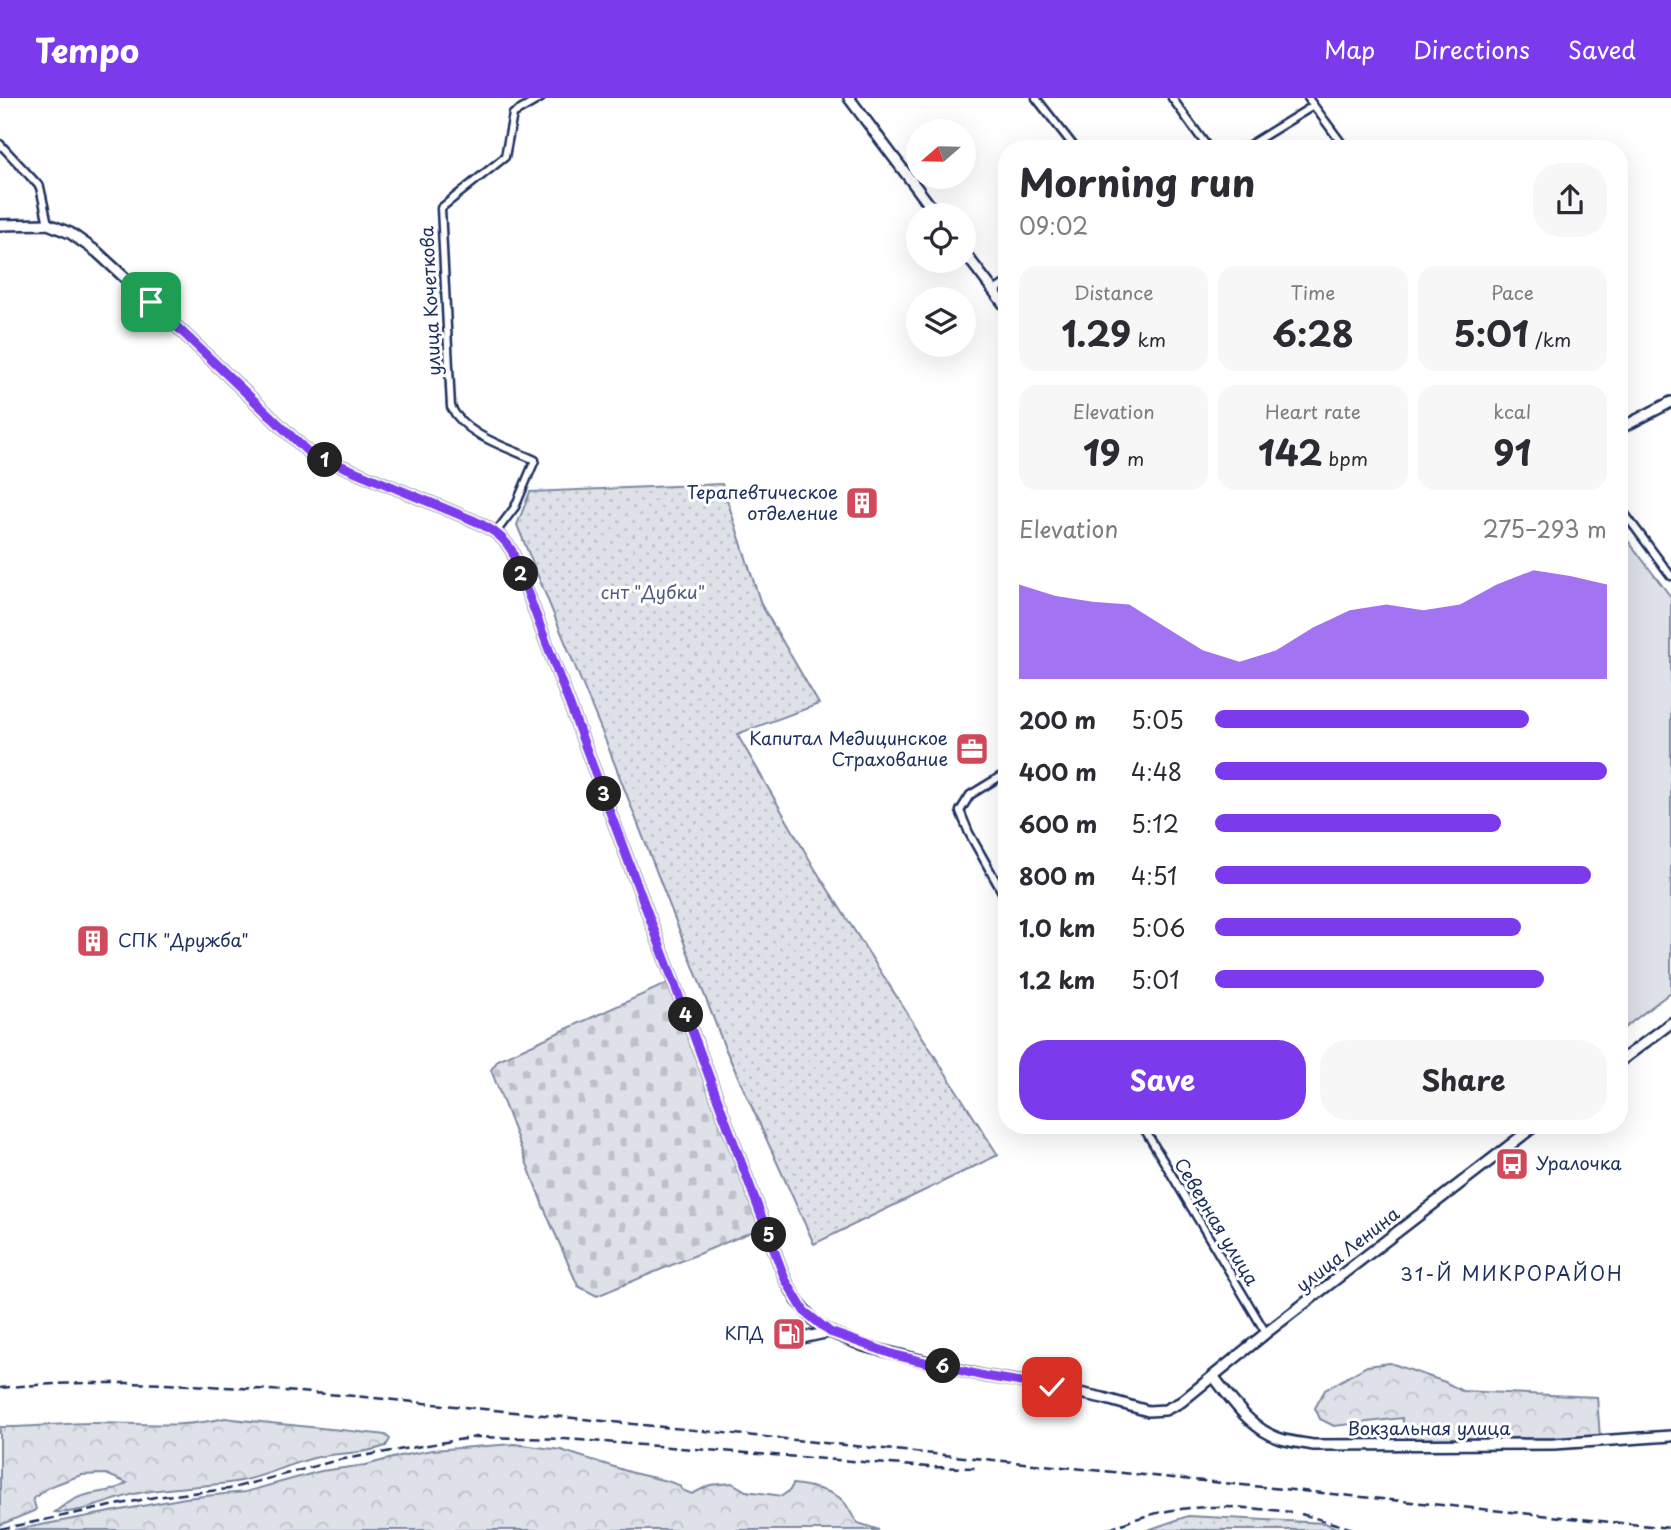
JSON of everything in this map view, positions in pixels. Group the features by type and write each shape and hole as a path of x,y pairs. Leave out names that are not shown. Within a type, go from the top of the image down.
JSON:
{"street":[{"name":"улица Кочеткова","path":"496,532 515,507 535,460 482,436 463,423 451,407 440,208 505,157 513,114 541,98"},
{"path":"849,98 928,203"},
{"path":"1036,98 1069,140"},
{"path":"1172,98 1202,140"},
{"path":"1308,98 1339,140"},
{"path":"1258,140 1313,106"},
{"path":"0,144 40,187 48,223"},
{"path":"0,225 48,223 70,233 97,252 308,452 394,486 496,532 505,540 512,551 785,1279 804,1311 830,1332"},
{"path":"976,268 998,296"},
{"path":"994,291 998,289"},
{"path":"1628,424 1671,402"},
{"path":"1628,518 1671,576"},
{"path":"998,778 975,792 960,811 998,885"},
{"path":"1628,1055 1671,1023"},
{"name":"Северная улица","path":"1147,1134 1266,1333"},
{"name":"улица Ленина","path":"830,1332 895,1355 984,1376 1103,1398 1141,1409 1165,1410 1181,1402 1524,1134"},
{"path":"802,1338 830,1332"},
{"name":"Вокзальная улица","path":"1213,1376 1246,1417 1262,1430 1278,1438 1313,1445 1554,1444 1671,1436"}],"green space":[{"name":"снт \"Дубки\"","path":"722,484 761,604 819,704 737,734 815,869 998,1155 814,1244 725,1048 605,739 517,525 530,492"},
{"path":"1628,541 1671,597 1671,992 1628,1025"},
{"path":"670,982 761,1228 597,1296 578,1286 544,1208 491,1070 498,1060"},
{"path":"1390,1363 1445,1382 1462,1391 1597,1397 1600,1438 1418,1442 1408,1440 1402,1418 1334,1426 1320,1419 1315,1408 1325,1390 1367,1366"},
{"path":"225,1418 385,1435 390,1439 386,1446 377,1449 318,1457 246,1480 151,1491 86,1508 55,1512 80,1497 127,1483 106,1474 81,1475 49,1487 33,1499 36,1509 34,1511 0,1525 0,1427 91,1423 175,1424"},
{"path":"514,1444 561,1450 679,1485 682,1490 692,1494 710,1485 732,1483 746,1491 782,1496 793,1484 812,1487 838,1497 858,1523 879,1530 14,1530 185,1498 245,1492 321,1471 366,1465 432,1450"},
{"path":"1188,1516 1325,1523 1340,1530 1148,1530"}],"railway":[{"path":"0,1388 133,1383 355,1396 1671,1528"},
{"path":"0,1529 155,1497 229,1489 338,1460 476,1437 565,1439 928,1467 977,1468"},
{"path":"1108,1530 1153,1514 1198,1507 1291,1512"},
{"path":"1301,1514 1357,1530"}],"place":[{"name":"Терапевтическое отделение","path":"862,503"},
{"name":"Капитал Медицинское Страхование","path":"972,749"},
{"name":"СПК \"Дружба\"","path":"93,941"},
{"name":"Уралочка","path":"1512,1164"},
{"name":"КПД","path":"789,1334"}],"district":[{"name":"31-Й МИКРОРАЙОН","path":"1512,1274"}],"route":[{"path":"151,302 308,452 475,521 505,540 512,551 584,740 785,1279 804,1311 830,1332 864,1346 984,1376 1052,1387"}]}
